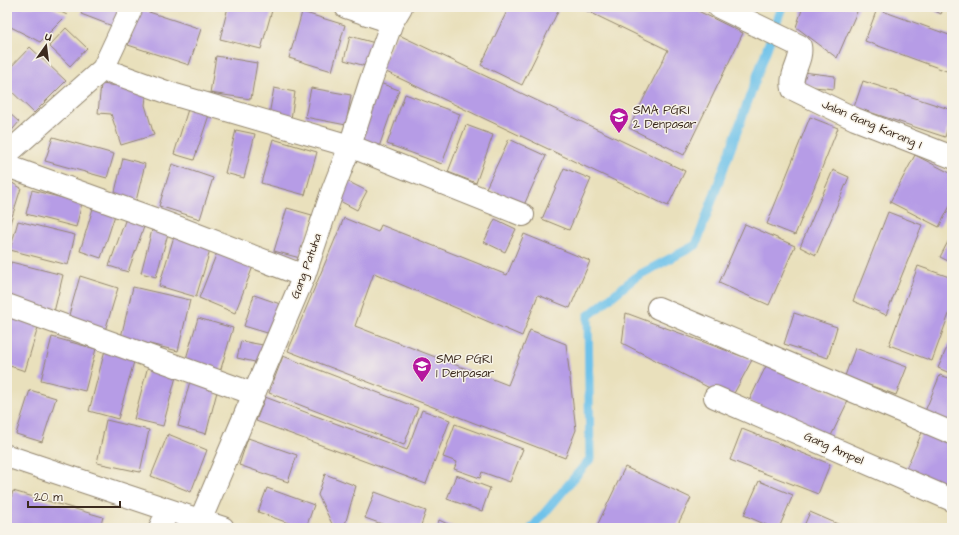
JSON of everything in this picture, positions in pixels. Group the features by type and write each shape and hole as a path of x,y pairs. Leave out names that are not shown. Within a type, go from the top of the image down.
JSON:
{"street":[{"path":"7,154 103,70 132,7"},
{"path":"346,7 396,15"},
{"name":"Jalan Gang Karang I","path":"719,7 800,46 801,52 792,82 793,89 855,119 952,157"},
{"name":"Gang Patuha","path":"200,521 304,276 332,192 350,146 370,83 396,15"},
{"path":"103,70 172,94 350,146 523,215"},
{"path":"7,166 177,227 304,276"},
{"path":"7,306 254,394"},
{"path":"658,308 952,433"},
{"name":"Gang Ampel","path":"715,397 952,500"},
{"path":"7,456 164,519 200,521 223,528"}],"building":[{"path":"7,7 51,7 67,15 40,42 7,25"},
{"path":"84,7 122,7 115,27 81,14"},
{"path":"228,7 273,7 261,49 220,39"},
{"path":"509,7 560,7 522,85 481,65"},
{"path":"579,7 690,7 743,33 684,155 629,128 668,50"},
{"path":"803,7 859,7 837,58 796,27"},
{"path":"927,7 944,7 941,14"},
{"path":"140,9 201,29 189,65 128,45"},
{"path":"877,9 952,36 952,73 865,41"},
{"path":"302,12 345,25 332,71 289,58"},
{"path":"66,28 87,48 70,66 49,46"},
{"path":"397,34 685,171 668,206 380,69"},
{"path":"350,36 375,43 369,67 344,60"},
{"path":"30,47 66,81 34,113 7,87 7,71"},
{"path":"216,56 257,63 251,99 210,93"},
{"path":"795,71 835,76 834,89 794,85"},
{"path":"863,81 952,110 945,137 854,107"},
{"path":"377,82 399,90 379,147 357,140"},
{"path":"101,84 147,89 145,105 154,135 121,145 111,114 98,113"},
{"path":"274,88 295,92 291,119 269,115"},
{"path":"311,88 351,95 346,125 305,117"},
{"path":"405,94 460,114 442,164 387,144"},
{"path":"189,106 210,112 194,160 174,154"},
{"path":"7,111 19,122 7,136"},
{"path":"810,117 838,128 795,235 767,224"},
{"path":"466,125 493,135 476,183 448,172"},
{"path":"236,130 255,134 244,178 225,173"},
{"path":"53,137 114,154 107,178 45,161"},
{"path":"273,139 317,152 305,195 261,183"},
{"path":"509,139 546,156 524,205 486,188"},
{"path":"915,155 952,174 952,202 939,227 890,202"},
{"path":"123,158 145,164 136,201 114,196"},
{"path":"172,164 213,178 200,219 159,206"},
{"path":"564,168 591,179 569,230 542,219"},
{"path":"833,170 849,177 816,255 800,247"},
{"path":"7,180 21,188 7,233"},
{"path":"347,181 367,191 357,210 338,200"},
{"path":"32,190 82,203 76,227 26,214"},
{"path":"94,205 116,212 101,258 80,251"},
{"path":"287,208 312,215 300,258 274,251"},
{"path":"888,212 922,225 886,315 853,301"},
{"path":"126,218 145,224 128,272 109,266"},
{"path":"344,218 378,232 381,225 507,275 524,234 590,261 570,308 538,295 522,336 374,273 355,326 508,385 530,330 566,344 576,430 565,458 288,351"},
{"path":"495,219 516,229 505,252 484,242"},
{"path":"18,221 75,235 68,265 10,250"},
{"path":"745,224 795,246 769,305 719,283"},
{"path":"153,226 169,230 156,277 141,273"},
{"path":"175,233 212,244 196,297 159,286"},
{"path":"952,234 952,263 940,257"},
{"path":"218,250 254,264 235,313 199,298"},
{"path":"11,262 63,275 54,312 7,300 7,280"},
{"path":"918,266 952,278 952,306 932,361 889,345"},
{"path":"80,276 118,288 104,334 67,322"},
{"path":"133,287 190,300 178,351 121,337"},
{"path":"254,295 283,305 274,335 244,326"},
{"path":"626,313 752,360 731,399 622,343"},
{"path":"794,313 837,327 828,358 784,344"},
{"path":"7,315 39,324 25,371 7,365"},
{"path":"198,318 233,328 220,372 185,362"},
{"path":"952,336 952,374 938,368"},
{"path":"52,337 96,349 85,391 41,380"},
{"path":"241,341 263,345 259,363 237,358"},
{"path":"855,348 907,367 896,395 845,376"},
{"path":"105,350 135,358 118,419 89,411"},
{"path":"283,356 418,408 404,445 269,393"},
{"path":"149,362 178,369 163,426 134,419"},
{"path":"768,362 848,401 829,440 749,401"},
{"path":"940,375 952,379 952,428 923,416"},
{"path":"190,381 218,388 206,434 178,426"},
{"path":"30,390 56,398 42,442 16,434"},
{"path":"265,397 407,450 422,410 450,420 426,484 256,421"},
{"path":"106,420 149,430 140,472 97,463"},
{"path":"455,424 523,449 510,482 482,472 480,478 454,469 457,462 443,457"},
{"path":"924,428 952,441 952,495 904,473"},
{"path":"742,429 830,464 818,494 730,460"},
{"path":"168,434 207,450 191,492 151,476"},
{"path":"248,438 297,455 288,482 239,465"},
{"path":"625,467 691,498 676,528 596,528"},
{"path":"325,474 356,486 344,528 334,528 318,495"},
{"path":"456,475 490,488 482,511 447,499"},
{"path":"759,481 793,495 779,528 773,528 744,515"},
{"path":"267,488 314,505 306,528 302,528 258,512"},
{"path":"13,491 103,517 100,528 25,528 7,523 7,512"},
{"path":"375,492 426,511 420,528 393,528 365,518"},
{"path":"810,512 847,528 803,528"},
{"path":"439,520 456,528 436,528"}],"waterway":[{"path":"532,528 590,459 588,316 637,276 696,245 782,7"}],"place":[{"name":"SMA PGRI 2 Denpasar","path":"619,134"},
{"name":"SMP PGRI 1 Denpasar","path":"422,383"}]}
